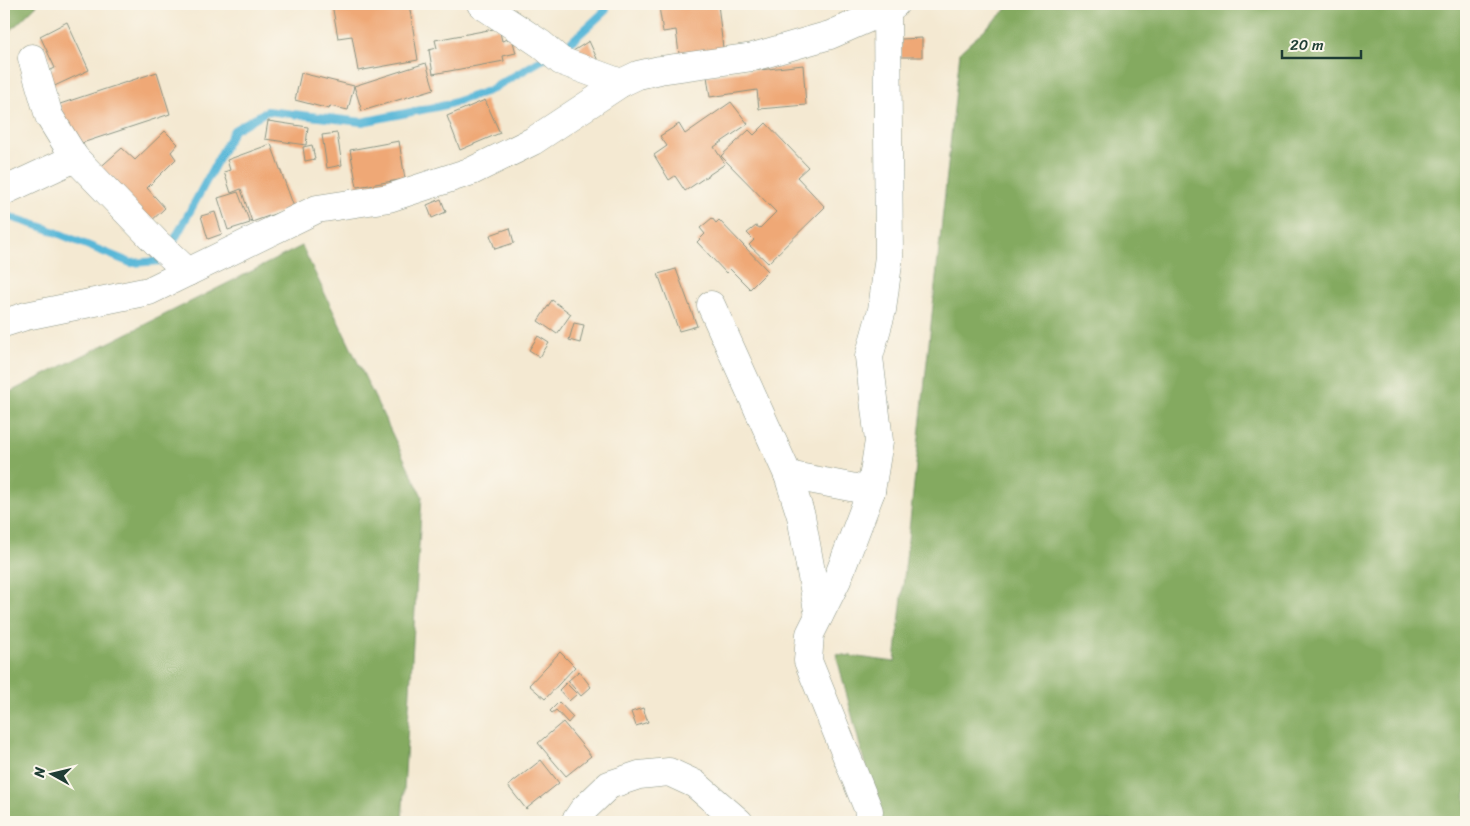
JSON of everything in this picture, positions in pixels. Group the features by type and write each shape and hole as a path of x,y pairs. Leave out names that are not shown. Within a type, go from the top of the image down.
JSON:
{"street":[{"path":"481,4 551,52 621,83"},
{"path":"4,323 26,316 149,290 183,268 317,209 388,198 472,171 533,142 621,83 660,70 752,57 830,35 891,7 889,256 882,310 869,357 879,441 871,491 838,580 810,634 808,661 869,811 868,822"},
{"path":"32,58 49,116 75,158 156,243 183,268"},
{"path":"4,191 75,158"},
{"path":"712,305 788,475 801,516 819,616"},
{"path":"788,475 871,491"},
{"path":"575,822 583,810 610,785 639,775 669,772 695,784 739,822"}],"green space":[{"path":"4,4 38,4 4,37"},
{"path":"1012,4 1466,4 1466,822 880,822 836,654 895,662 960,52"},
{"path":"302,246 422,496 402,822 4,822 4,395"}],"building":[{"path":"332,4 409,4 418,60 358,71 352,36 338,38"},
{"path":"682,4 718,4 723,48 679,54 676,30 663,32 659,7"},
{"path":"67,22 89,70 48,89 41,75 55,68 40,36"},
{"path":"499,28 502,41 512,38 516,53 503,56 504,61 433,74 429,50 437,48 435,40"},
{"path":"922,38 922,57 901,57 901,39"},
{"path":"589,41 599,63 570,53"},
{"path":"426,63 434,89 362,111 354,86"},
{"path":"803,65 806,105 759,109 757,90 710,97 707,76"},
{"path":"157,72 170,114 73,146 60,104"},
{"path":"301,73 354,86 348,110 330,106 329,109 295,100"},
{"path":"485,100 500,133 460,150 447,116"},
{"path":"731,102 748,124 714,147 725,164 685,191 675,176 669,180 654,155 667,146 660,136 679,124 685,134"},
{"path":"268,121 308,127 306,145 265,139"},
{"path":"766,123 808,167 797,177 825,207 768,263 749,245 754,240 747,233 756,226 760,228 776,212 721,156 749,130 754,135"},
{"path":"165,131 178,144 171,152 176,159 147,188 165,208 146,226 96,171 122,148 135,160"},
{"path":"337,133 342,165 327,168 322,135"},
{"path":"399,141 405,179 357,187 350,150"},
{"path":"271,144 294,207 252,222 241,189 231,193 224,172 230,170 227,160"},
{"path":"312,145 315,159 305,161 303,147"},
{"path":"238,192 250,223 228,230 218,198"},
{"path":"441,199 446,212 432,218 427,205"},
{"path":"215,212 222,234 208,239 201,216"},
{"path":"712,218 716,223 719,220 768,271 750,289 730,269 726,273 697,242 705,234 700,228"},
{"path":"510,228 514,243 495,249 490,235"},
{"path":"676,269 697,326 679,331 658,274"},
{"path":"552,300 571,314 557,334 538,321"},
{"path":"574,323 584,325 580,343 569,340"},
{"path":"538,336 549,343 540,357 529,350"},
{"path":"560,652 575,667 545,699 529,685"},
{"path":"579,671 591,687 581,696 568,681"},
{"path":"566,683 577,694 569,701 559,690"},
{"path":"559,702 573,717 568,723 556,710 552,713 550,711"},
{"path":"643,708 648,722 636,726 631,712"},
{"path":"563,722 591,756 566,776 538,743"},
{"path":"541,760 559,783 526,809 508,786"}],"waterway":[{"path":"557,51 569,44 606,10 606,4"},
{"path":"170,248 234,130 267,111 362,122 446,105 488,91 547,57"},
{"path":"4,215 45,228 131,263 162,261 164,257"}]}
